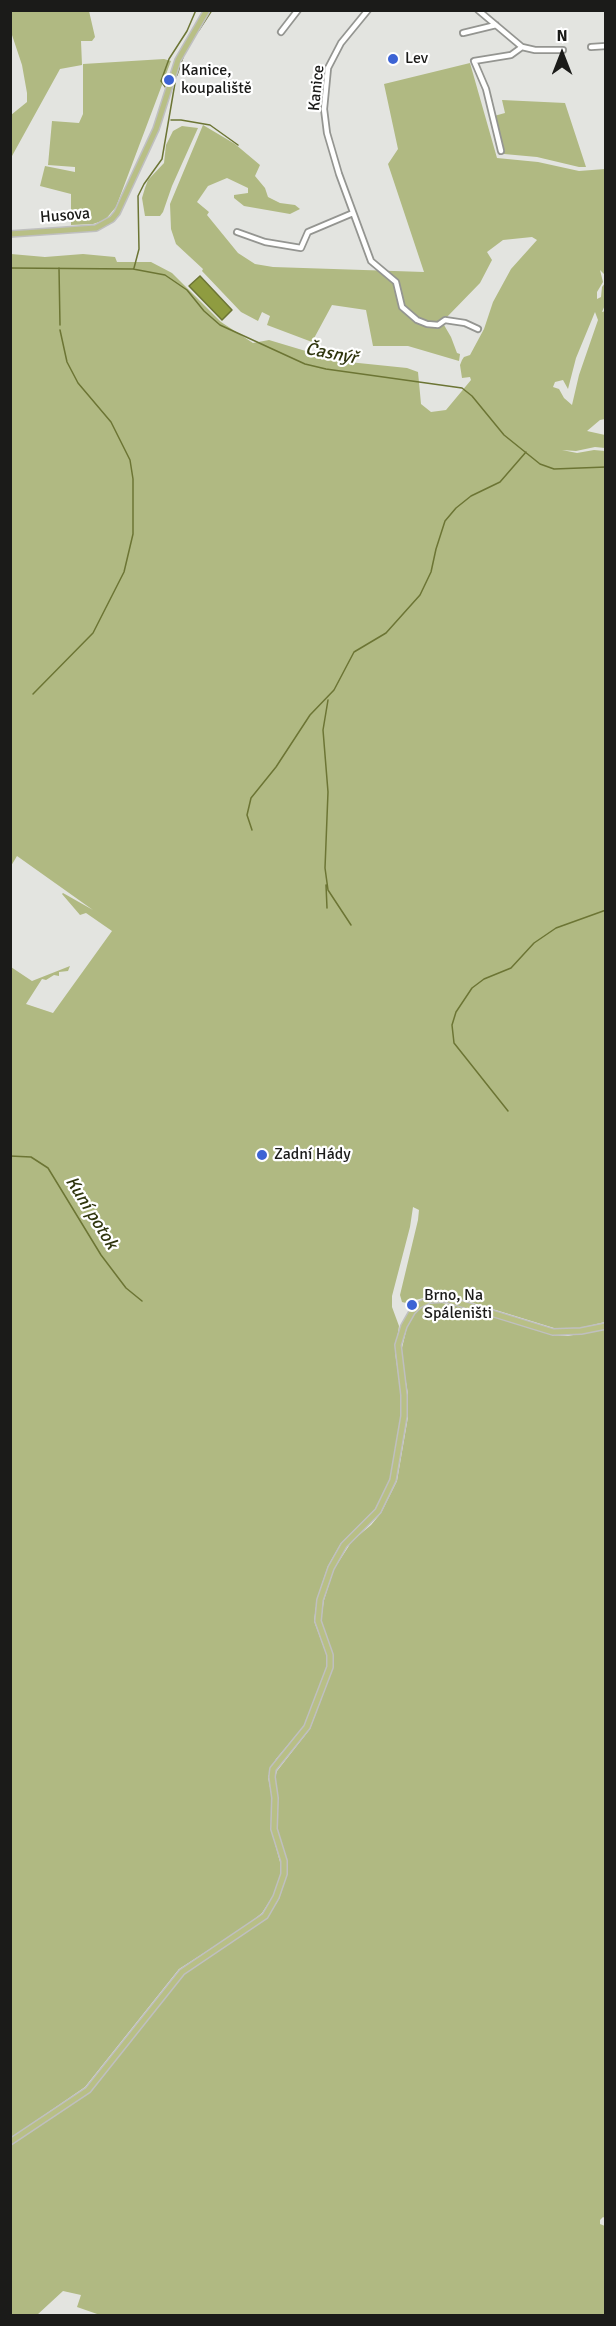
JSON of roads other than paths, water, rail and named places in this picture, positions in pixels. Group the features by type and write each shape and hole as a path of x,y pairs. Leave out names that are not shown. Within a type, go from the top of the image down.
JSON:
{"main road":[{"name":"Husova","path":"10,234 96,228 108,222 117,213 156,129 178,60 207,10"},
{"path":"10,2142 88,2090 182,1972 265,1916 276,1897 284,1874 284,1861 274,1829 273,1769 307,1727 330,1667 330,1655 318,1621 320,1599 331,1568 350,1538 378,1511 393,1480 405,1416 405,1395 398,1345 404,1326 412,1312 429,1300 446,1299 553,1332 574,1332 606,1326"}],"street":[{"path":"282,32 298,10"},
{"name":"Kanice","path":"368,10 333,56 328,68 325,99 327,134 339,174 371,261 396,282 402,307 417,320 427,324 438,324 445,320 465,323 478,329"},
{"path":"478,10 522,47 535,50 563,50"},
{"path":"463,33 496,25"},
{"path":"591,47 606,46"},
{"path":"501,151 486,89 474,61 512,55 522,47"},
{"path":"237,232 265,242 301,248 308,232 353,213"}],"waterway":[{"path":"166,88 161,81 169,59 187,31 196,10"},
{"path":"199,30 212,10"},
{"path":"177,75 183,57"},
{"path":"134,268 139,249 138,196 162,159 175,83"},
{"path":"171,120 210,125 238,145"},
{"name":"Časnýř","path":"10,268 133,269 165,275 187,290 204,311 220,325 305,364 462,388 472,396 504,435 540,464 554,469 606,467"},
{"path":"59,268 60,325"},
{"path":"33,694 93,633 124,572 133,534 133,479 130,460 111,422 78,383 67,362 60,330"},
{"path":"252,830 247,815 251,798 276,767 310,715 334,690 354,652 386,633 420,595 431,572 445,521 471,496 500,482 526,452"},
{"path":"328,700 323,730 328,792 325,868 328,890 351,925"},
{"path":"326,885 327,908"},
{"path":"508,1111 454,1043 452,1025 456,1012 472,988 484,979 511,968 534,943 556,928 606,910"},
{"name":"Kuní potok","path":"10,1156 31,1157 48,1168 101,1255 126,1288 142,1301"}],"place":[{"name":"Lev","path":"393,59"},
{"name":"Kanice, koupaliště","path":"169,80"},
{"name":"Zadní Hády","path":"262,1155"},
{"name":"Brno, Na Spáleništi","path":"412,1305"}]}
